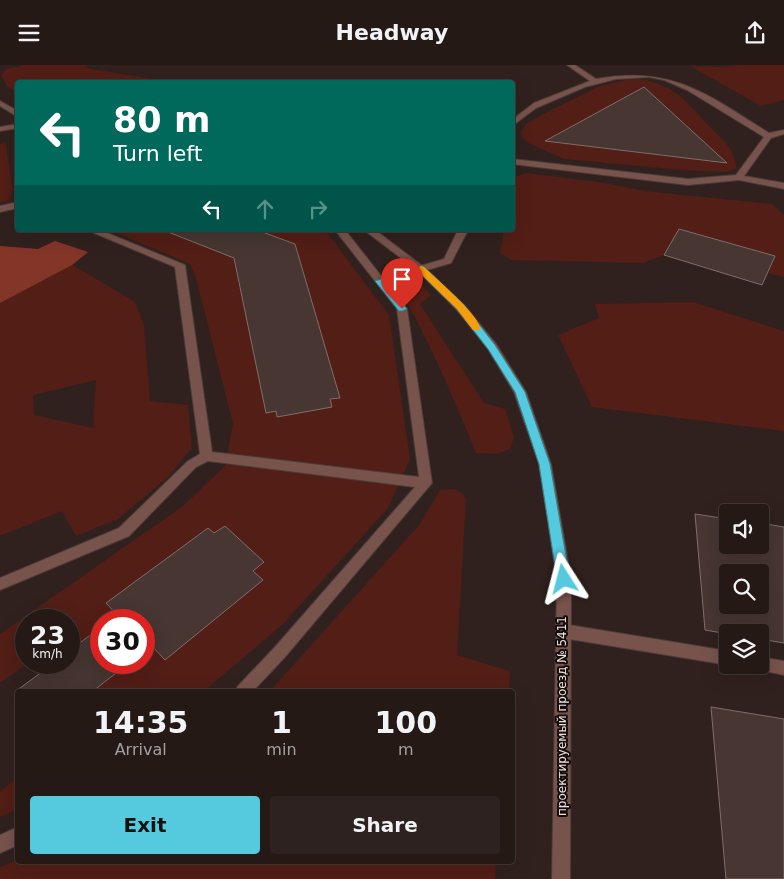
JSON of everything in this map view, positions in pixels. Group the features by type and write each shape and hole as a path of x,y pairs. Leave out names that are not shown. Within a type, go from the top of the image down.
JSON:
{"street":[{"path":"570,65 597,83"},
{"path":"515,122 535,106 575,89 615,77 635,75 665,78 694,91 768,136"},
{"path":"0,103 15,113"},
{"path":"0,129 15,125"},
{"path":"739,177 768,136 784,132"},
{"path":"515,161 688,182 739,177 784,185"},
{"path":"0,209 15,206"},
{"path":"97,232 180,265 206,456"},
{"path":"244,689 280,652 426,483 402,309 342,232"},
{"name":"проектируемый проезд № 5411","path":"372,232 421,269 460,307 492,347 520,392 545,464 564,579 561,879"},
{"path":"380,281 448,261 462,232"},
{"path":"0,584 124,532 192,465 206,456 426,483"},
{"path":"563,631 719,657"},
{"path":"769,666 784,668"},
{"path":"0,844 15,837"}],"shaded area":[{"path":"26,65 86,65 85,67 90,69 159,80 15,80 15,92 7,86 1,75 6,69"},
{"path":"784,65 784,100 761,106 690,66 722,67"},
{"path":"630,79 644,80 667,87 685,101 725,142 731,150 737,169 725,172 683,170 564,159 530,144 520,134 526,124 600,86","holes":["644,87 726,163 546,141"]},
{"path":"6,143 12,188 10,200 0,203 0,144"},
{"path":"526,173 598,182 645,191 772,204 784,215 784,277 768,273 775,256 680,229 664,255 644,263 512,260 500,253 504,232 515,232 515,177"},
{"path":"115,232 168,232 234,258 267,413 276,411 278,417 332,407 330,399 339,398 297,252 287,253 268,234 262,232 327,232 389,315 410,459 388,508 282,625 206,689 96,689 115,674 155,674 155,649 165,660 263,580 253,571 264,562 225,526 214,533 208,528 106,603 112,609 90,609 90,635 80,643 80,609 36,609 183,506 225,466 233,424 196,278 190,264"},
{"path":"55,241 88,252 73,265 135,302 144,325 150,401 188,405 192,448 168,477 118,519 76,536 62,511 0,536 0,246 38,249","holes":["96,380 93,428 34,415 33,395"]},
{"path":"55,241 88,252 72,265 0,303 0,246 38,249"},
{"path":"413,276 431,295 420,304 484,403 505,409 514,437 510,449 496,454 476,453 429,345 396,283"},
{"path":"693,302 784,331 784,431 592,407 558,335 599,318 595,304"},
{"path":"455,489 463,494 466,499 457,655 510,671 509,689 272,689 420,524 440,490"},
{"path":"15,624 15,672 0,683 0,634"},
{"path":"15,779 15,810 0,817 0,792"},
{"path":"15,861 15,864 496,864 495,879 0,879 0,867"}],"building":[{"path":"644,87 727,163 545,141"},
{"path":"679,229 775,256 762,285 664,255"},
{"path":"168,232 262,232 295,244 340,398 330,399 332,407 277,417 276,411 266,413 234,258"},
{"path":"695,514 719,518 719,554 769,554 769,524 784,527 784,643 769,640 769,624 719,624 719,632 705,630"},
{"path":"225,526 264,562 253,571 263,580 165,660 155,649 155,609 112,609 106,603 208,528 214,533"},
{"path":"90,635 90,674 115,674 96,689 19,689 39,674 80,674 80,643"},
{"path":"711,707 784,719 784,879 726,879"}],"slow traffic":[{"path":"417,270 421,269 460,307 477,328"}],"route":[{"path":"402,309 380,281 421,269 460,307 492,347 520,392 545,464 564,579"}]}
